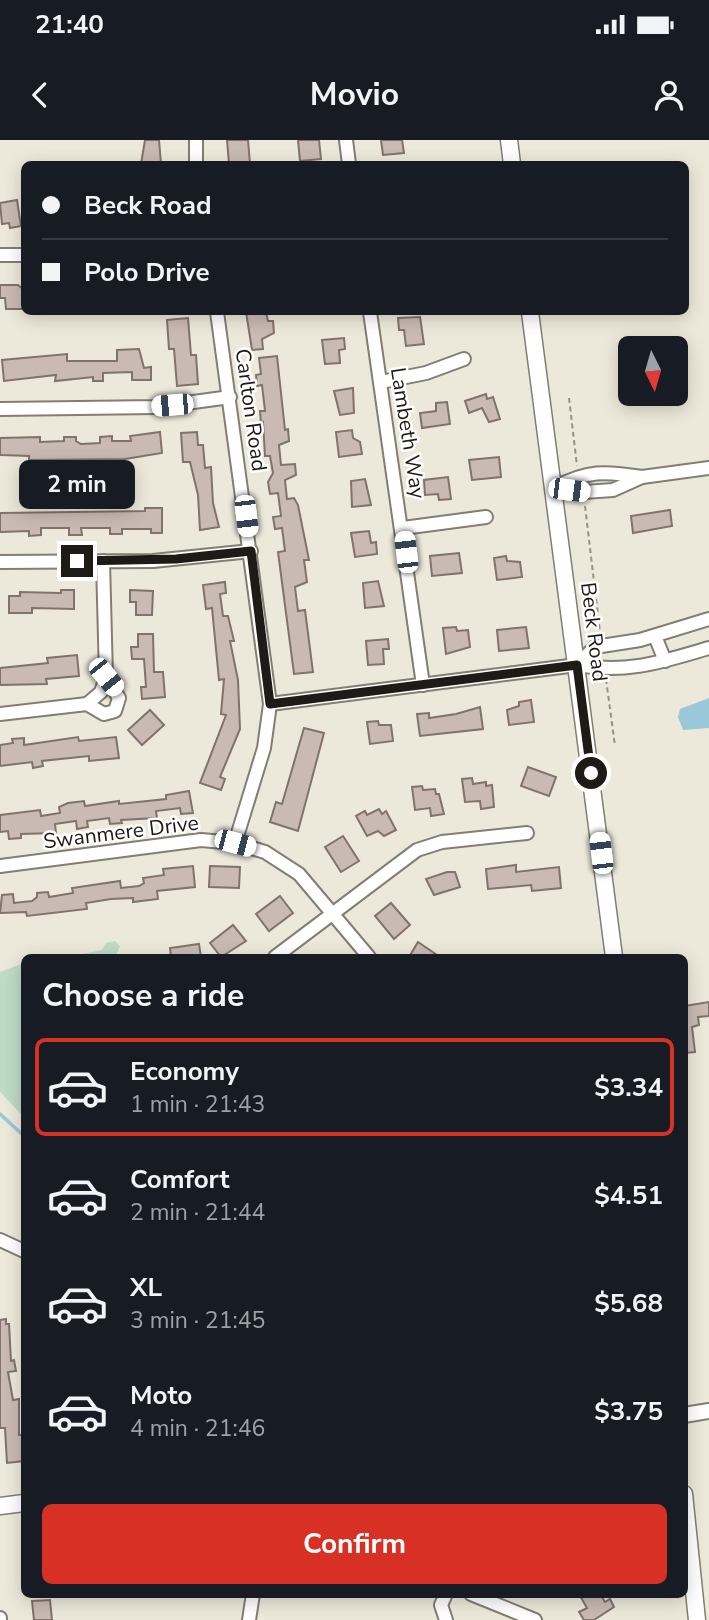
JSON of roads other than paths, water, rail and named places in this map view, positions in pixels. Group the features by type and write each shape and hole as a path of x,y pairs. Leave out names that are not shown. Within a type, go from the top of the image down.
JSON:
{"main road":[{"path":"509,140 512,161"},
{"name":"Beck Road","path":"530,315 614,954"},
{"path":"0,1506 21,1503"},
{"path":"688,1530 698,1620"}],"street":[{"path":"196,140 197,161"},
{"path":"346,140 349,161"},
{"path":"0,255 21,255"},
{"name":"Carlton Road","path":"216,315 230,397 270,704 264,748 235,843"},
{"name":"Lambeth Way","path":"370,315 403,528 423,685"},
{"path":"381,382 426,373 464,359"},
{"path":"0,409 157,407 230,397"},
{"path":"554,488 584,492 613,490 642,477 709,468"},
{"path":"554,488 578,475 613,472 642,477"},
{"path":"403,528 486,517"},
{"path":"0,562 176,559 251,551"},
{"path":"0,714 87,704 101,692 106,677 103,561"},
{"path":"577,665 595,647 655,636 709,619"},
{"path":"655,636 665,662"},
{"path":"270,704 577,665 604,669 638,669 709,648"},
{"path":"87,704 104,714 115,711 119,698 106,677"},
{"path":"279,954 417,850 442,842 527,832"},
{"name":"Swanmere Drive","path":"0,866 201,840 235,843 265,852 309,883 367,954"},
{"path":"0,1240 21,1250"},
{"path":"688,1414 709,1411"},
{"path":"249,1620 252,1598"},
{"path":"444,1598 441,1605 446,1620"},
{"path":"481,1598 535,1620"}],"water":[{"path":"709,698 709,728 683,730 678,717 680,709"}],"waterway":[{"path":"0,1114 21,1133"}]}
